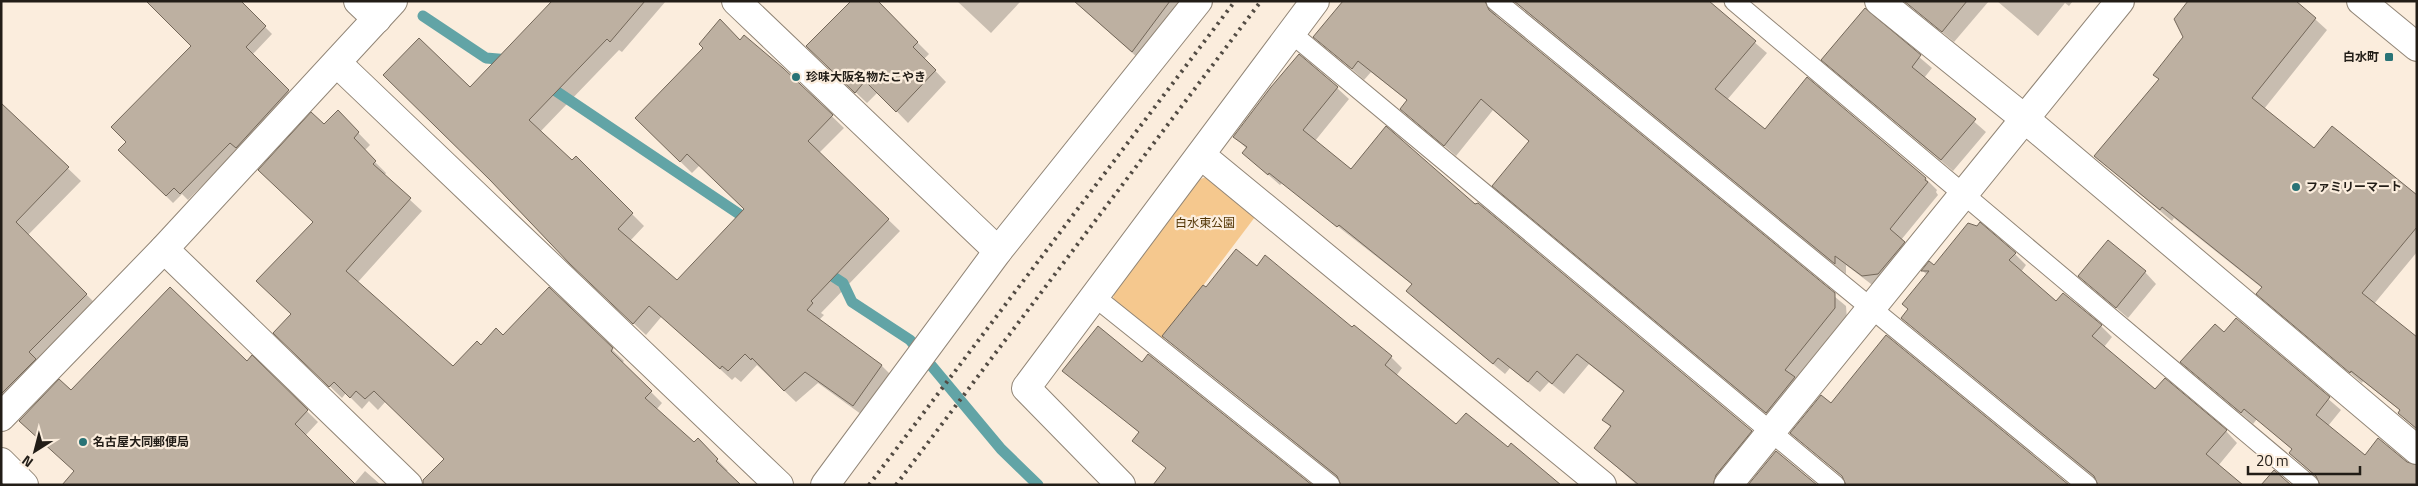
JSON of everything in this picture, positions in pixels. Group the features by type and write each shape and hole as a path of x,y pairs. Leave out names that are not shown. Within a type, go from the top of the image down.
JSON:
{"street":[{"path":"736,1 998,251"},
{"path":"825,485 998,251 1198,1"},
{"path":"1121,485 1026,388 1202,156 1315,1"},
{"path":"1879,1 2025,119 2417,450"},
{"path":"1728,485 2120,1"},
{"path":"2361,1 2417,47"},
{"path":"1,417 164,249 337,63 376,7"},
{"path":"337,63 779,485"},
{"path":"1202,156 1602,485"},
{"path":"164,249 408,485"},
{"path":"1,462 24,485"}],"lane":[{"path":"1496,1 2087,485"},
{"path":"1734,1 1963,196 2309,485"},
{"path":"1291,33 1835,485"},
{"path":"1095,297 1330,485"}],"green space":[{"name":"白水東公園","path":"1211,175 1258,213 1162,340 1113,299 1116,283 1188,184"}],"building":[{"path":"146,1 241,1 266,26 246,47 289,90 236,148 230,143 180,194 174,188 166,196 118,150 126,142 111,127 191,46"},
{"path":"552,1 645,1 610,42 607,39 529,120 572,160 576,156 633,213 618,229 677,280 744,209 687,154 680,162 635,118 703,48 699,44 720,19 740,40 744,35 783,68 833,115 808,141 889,219 811,301 813,303 807,310 882,365 853,406 805,372 784,391 752,358 751,360 745,354 728,371 722,366 720,369 649,306 633,324 570,264 490,180 383,75 419,38 470,87"},
{"path":"851,1 878,1 918,42 913,47 936,70 896,112 865,81 855,93 806,46"},
{"path":"1074,1 1170,1 1132,52"},
{"path":"1343,1 1485,1 1489,10 1835,293 1835,308 1785,370 1795,377 1766,413 1492,186 1529,141 1481,99 1444,146 1400,109 1407,100 1358,61 1352,69 1313,37"},
{"path":"1514,1 1709,1 1756,41 1715,89 1765,129 1807,77 1926,178 1925,180 1928,182 1890,229 1905,242 1878,274 1862,276 1835,256 1835,264"},
{"path":"1904,1 1967,1 1942,32"},
{"path":"2188,1 2296,1 2316,18 2252,98 2314,148 2332,126 2417,195 2417,227 2362,293 2417,337 2417,429 2398,413 2400,410 2351,371 2350,373 2256,294 2262,287 2162,207 2160,210 2094,156 2159,79 2153,75 2183,37 2174,19"},
{"path":"1865,8 1921,55 1912,67 1976,119 1941,160 1821,60"},
{"path":"1299,54 1338,87 1303,130 1351,169 1386,126 1475,204 1478,203 1752,431 1716,475 1713,485 1639,485 1594,448 1611,426 1602,420 1624,391 1577,354 1552,384 1537,371 1528,382 1498,358 1493,364 1406,291 1412,284 1339,225 1337,227 1242,153 1247,147 1233,137"},
{"path":"1,103 69,167 16,222 87,294 29,352 36,359 1,394"},
{"path":"338,110 359,132 354,138 376,161 373,164 411,198 346,271 453,366 477,341 481,345 496,328 503,335 549,287 613,348 611,351 652,391 645,398 694,442 698,438 718,459 716,461 741,485 423,485 423,480 444,459 374,391 365,399 356,391 350,398 334,382 329,387 273,333 291,314 256,281 313,222 258,170 311,112 324,124"},
{"path":"1980,222 2016,253 2009,260 2056,301 2063,293 2102,325 2092,336 2155,389 2165,378 2227,430 2206,454 2243,485 2098,485 2094,476 1901,318 1908,309 1902,304 1929,271 1921,271 1929,261 1934,265 1968,223 1977,226"},
{"path":"2108,240 2146,271 2116,308 2078,276"},
{"path":"1236,249 1257,266 1265,255 1352,327 1354,325 1392,356 1385,365 1456,424 1466,413 1508,447 1511,443 1561,485 1341,485 1337,476 1162,336 1203,285 1206,287"},
{"path":"170,287 247,361 252,355 308,410 295,424 356,485 62,485 74,471 19,421 59,379 71,390"},
{"path":"2236,318 2330,397 2316,415 2365,455 2378,438 2407,462 2417,465 2417,485 2320,485 2316,476 2289,453 2292,449 2244,409 2241,413 2180,362 2215,324 2224,332"},
{"path":"1098,326 1142,362 1148,354 1312,485 1153,485 1166,468 1132,441 1139,432 1062,371"},
{"path":"1886,335 2069,485 1846,485 1842,476 1790,433 1821,395 1831,403"},
{"path":"1776,451 1817,485 1748,485"},
{"path":"2274,470 2291,485 2261,485"}],"waterway":[{"path":"423,16 486,58 510,60"},
{"path":"544,83 751,222"},
{"path":"823,270 843,283 852,302 910,340 1001,449 1038,485"}],"railway":[{"path":"869,485 1235,1"},
{"path":"896,485 1261,1"}],"place":[{"name":"白水町","path":"2389,57"},
{"name":"珍味大阪名物たこやき","path":"796,77"},
{"name":"ファミリーマート","path":"2296,187"},
{"name":"名古屋大同郵便局","path":"83,442"}]}
